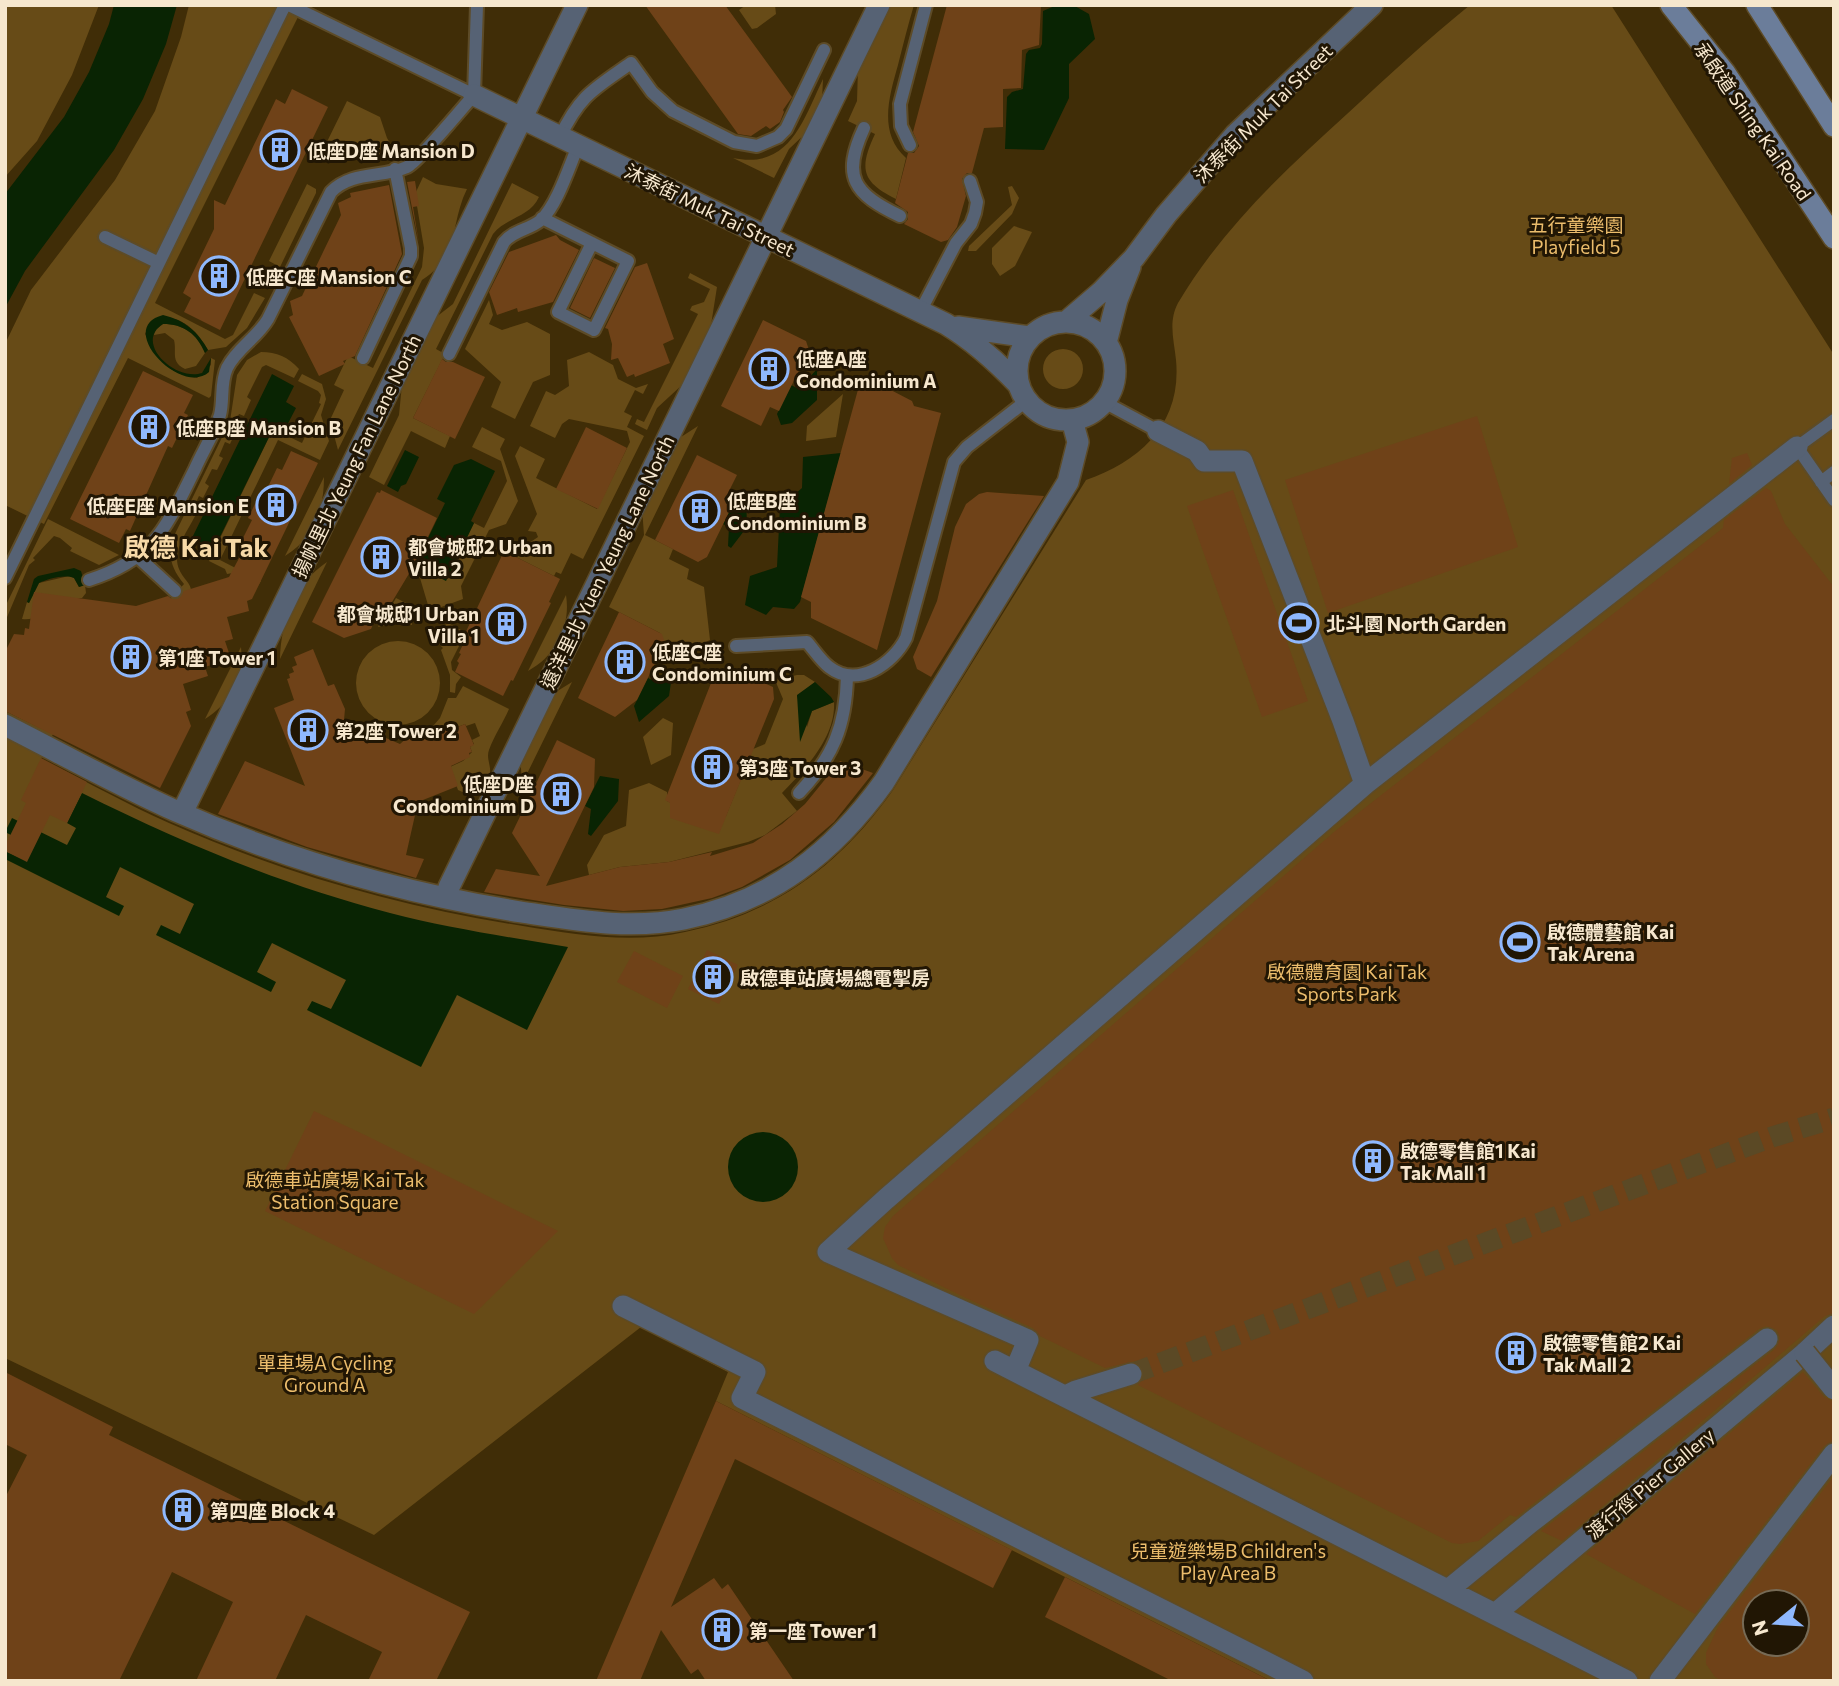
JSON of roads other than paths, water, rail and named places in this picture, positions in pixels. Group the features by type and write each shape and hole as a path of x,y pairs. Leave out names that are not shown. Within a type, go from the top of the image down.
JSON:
{"main road":[{"name":"承啟道 Shing Kai Road","path":"1671,5 1725,73 1834,238"},
{"path":"1757,5 1834,126"}],"street":[{"name":"揚帆里北 Yeung Fan Lane North","path":"186,804 577,5"},
{"name":"遠洋里北 Yuen Yeung Lane North","path":"449,887 879,5"},
{"name":"沐泰街 Muk Tai Street","path":"946,324 981,332 1030,337 1042,327 1066,322 1101,292 1134,258 1166,215 1235,135 1367,7"},
{"name":"沐泰街 Muk Tai Street","path":"474,95 946,324 992,356 1041,414 1072,421"},
{"name":"沐泰街 Muk Tai Street","path":"1104,402 1115,376 1114,359 1106,343 1117,300 1134,258"},
{"path":"1066,322 1076,322 1093,330 1106,343"},
{"path":"1022,393 1017,359 1030,337"},
{"path":"5,726 186,804 277,851 382,884 453,901 615,925 650,924 706,913 775,886 812,861 839,838 863,811 884,782 1068,482 1078,442 1072,421 1094,412 1104,402"},
{"path":"1158,431 1197,451 1204,461 1242,461 1365,784"},
{"path":"1015,1371 1028,1340 828,1252 1365,784 1797,447"},
{"path":"623,1306 755,1372 742,1398 1303,1681"},
{"name":"渡行徑 Pier Gallery","path":"1495,1614 1834,1326"},
{"path":"1448,1590 1531,1522 1767,1339"},
{"path":"1805,1353 1834,1389"},
{"path":"995,1361 1627,1681"},
{"path":"1066,1396 1131,1374"},
{"path":"1660,1681 1834,1454"}],"lane":[{"path":"5,578 287,5 474,95"},
{"path":"89,580 108,574 138,556 151,545 170,520 220,416 227,368 239,350 262,328 331,191 352,179 409,166 474,95 477,5"},
{"path":"910,145 901,126 900,104 926,5"},
{"path":"449,354 504,242 513,233 533,225 549,210 569,141 576,105 584,96 631,63 652,92 673,111 734,142 757,146 768,143 786,129 824,50"},
{"path":"864,128 852,156 854,179 868,198 900,216"},
{"path":"363,358 407,270 411,256 395,170"},
{"path":"920,312 953,241 971,224 977,202 970,181"},
{"path":"542,218 592,243 628,261 594,330 558,312 592,243"},
{"path":"105,237 159,264"},
{"path":"736,646 807,642 830,668 847,676 874,671 885,664 901,648 906,638 954,463 1022,393"},
{"path":"1104,402 1158,431"},
{"path":"1834,420 1797,447 1834,500"},
{"path":"1821,482 1834,472"},
{"path":"138,556 175,591"},
{"path":"799,793 827,759 837,739 843,718 847,676"}],"tunnel":[{"path":"1131,1374 1772,1137 1834,1118"}],"place":[{"name":"低座D座 Mansion D","path":"280,150"},
{"name":"低座C座 Mansion C","path":"219,276"},
{"name":"低座A座 Condominium A","path":"769,369"},
{"name":"低座B座 Mansion B","path":"149,427"},
{"name":"低座E座 Mansion E","path":"276,505"},
{"name":"低座B座 Condominium B","path":"700,511"},
{"name":"都會城邸2 Urban Villa 2","path":"381,557"},
{"name":"北斗園 North Garden","path":"1299,623"},
{"name":"都會城邸1 Urban Villa 1","path":"506,624"},
{"name":"第1座 Tower 1","path":"131,657"},
{"name":"低座C座 Condominium C","path":"625,662"},
{"name":"第2座 Tower 2","path":"308,730"},
{"name":"第3座 Tower 3","path":"712,767"},
{"name":"低座D座 Condominium D","path":"561,794"},
{"name":"啟德體藝館 Kai Tak Arena","path":"1520,942"},
{"name":"啟德車站廣場總電掣房","path":"713,977"},
{"name":"啟德零售館1 Kai Tak Mall 1","path":"1373,1161"},
{"name":"啟德零售館2 Kai Tak Mall 2","path":"1516,1353"},
{"name":"第四座 Block 4","path":"183,1510"},
{"name":"第一座 Tower 1","path":"722,1630"}],"district":[{"name":"啟德 Kai Tak","path":"196,546"}],"park label":[{"name":"五行童樂園 Playfield 5","path":"1576,235"},
{"name":"啟德體育園 Kai Tak Sports Park","path":"1347,982"},
{"name":"啟德車站廣場 Kai Tak Station Square","path":"335,1190"},
{"name":"單車場A Cycling Ground A","path":"325,1373"},
{"name":"兒童遊樂場B Children's Play Area B","path":"1228,1561"}]}
